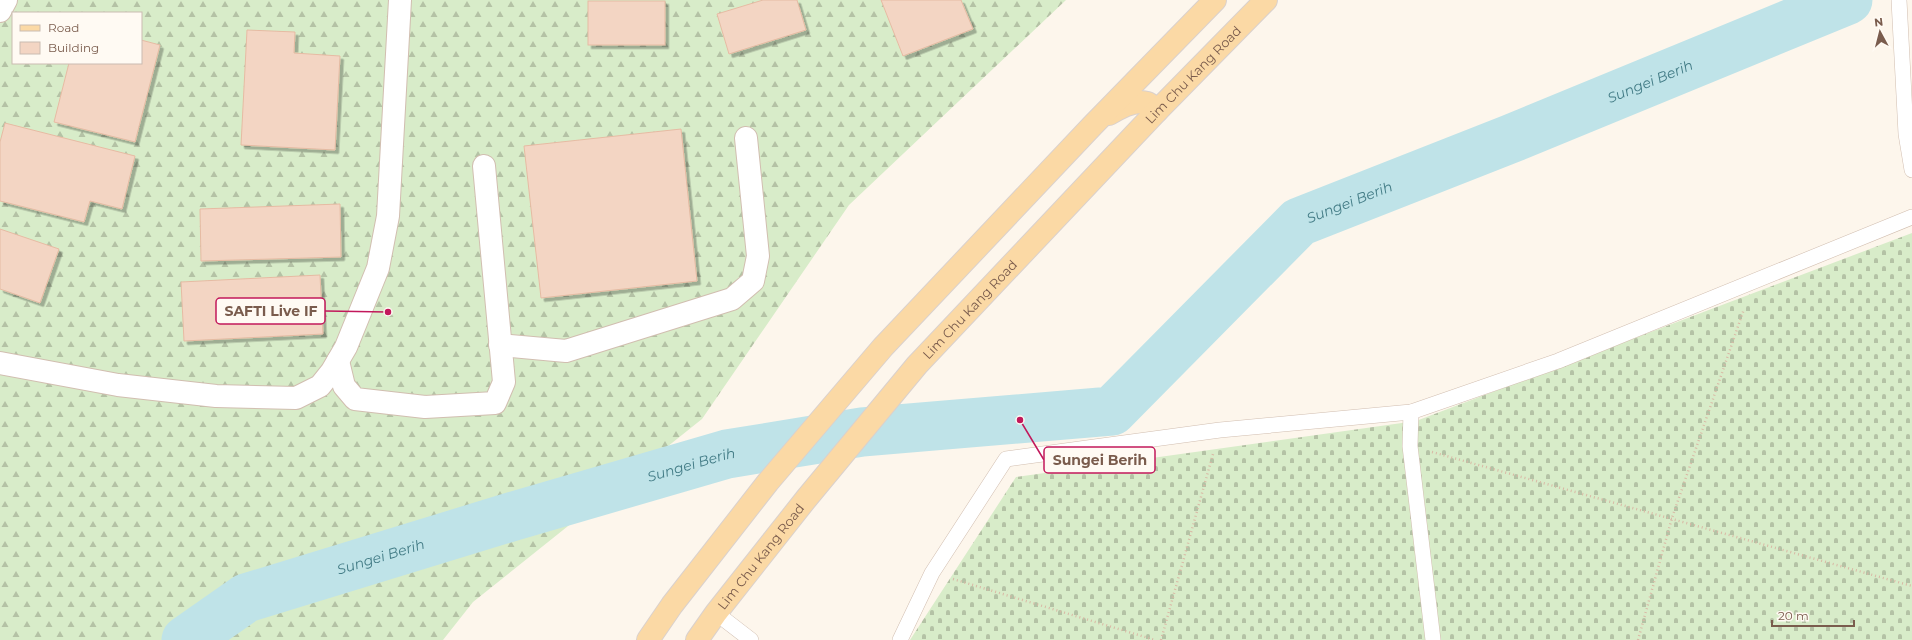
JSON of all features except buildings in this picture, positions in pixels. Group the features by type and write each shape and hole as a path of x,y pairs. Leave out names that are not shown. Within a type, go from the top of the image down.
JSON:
{"main road":[{"path":"648,640 672,605 768,482 883,347 1092,126 1215,0"},
{"name":"Lim Chu Kang Road","path":"697,640 716,613 806,499 917,365 1157,111 1266,0"},
{"path":"1092,126 1119,108 1136,102 1148,103 1157,111"}],"street":[{"path":"0,11 6,0"},
{"path":"0,363 118,385 216,396 296,398 320,386 346,347 362,313 378,268 388,216 400,0"},
{"path":"500,345 566,351 732,299 753,282 758,256 746,138"},
{"path":"338,361 344,386 355,399 425,408 495,403 504,382 484,166"}],"lane":[{"path":"1899,0 1906,134 1912,170"},
{"path":"900,640 932,573 1006,459 1220,430 1411,412 1558,361 1753,283 1912,217"},
{"path":"1411,412 1410,446 1433,640"},
{"path":"716,613 751,640"}],"path":[{"path":"1638,640 1672,518 1753,283"},
{"path":"1161,640 1220,430"},
{"path":"1410,446 1912,586"},
{"path":"932,573 1155,640"}],"green space":[{"path":"0,0 1066,0 849,205 702,419 473,602 443,640 0,640"},
{"path":"1912,233 1912,640 910,640 1016,477 1416,421"}],"waterway":[{"name":"Sungei Berih","path":"186,640 246,598 514,516 727,454 862,432 1112,411 1299,222 1510,139 1848,0"}],"place":[{"name":"SAFTI Live IF","path":"388,312"},
{"name":"Sungei Berih","path":"1020,420"}]}
